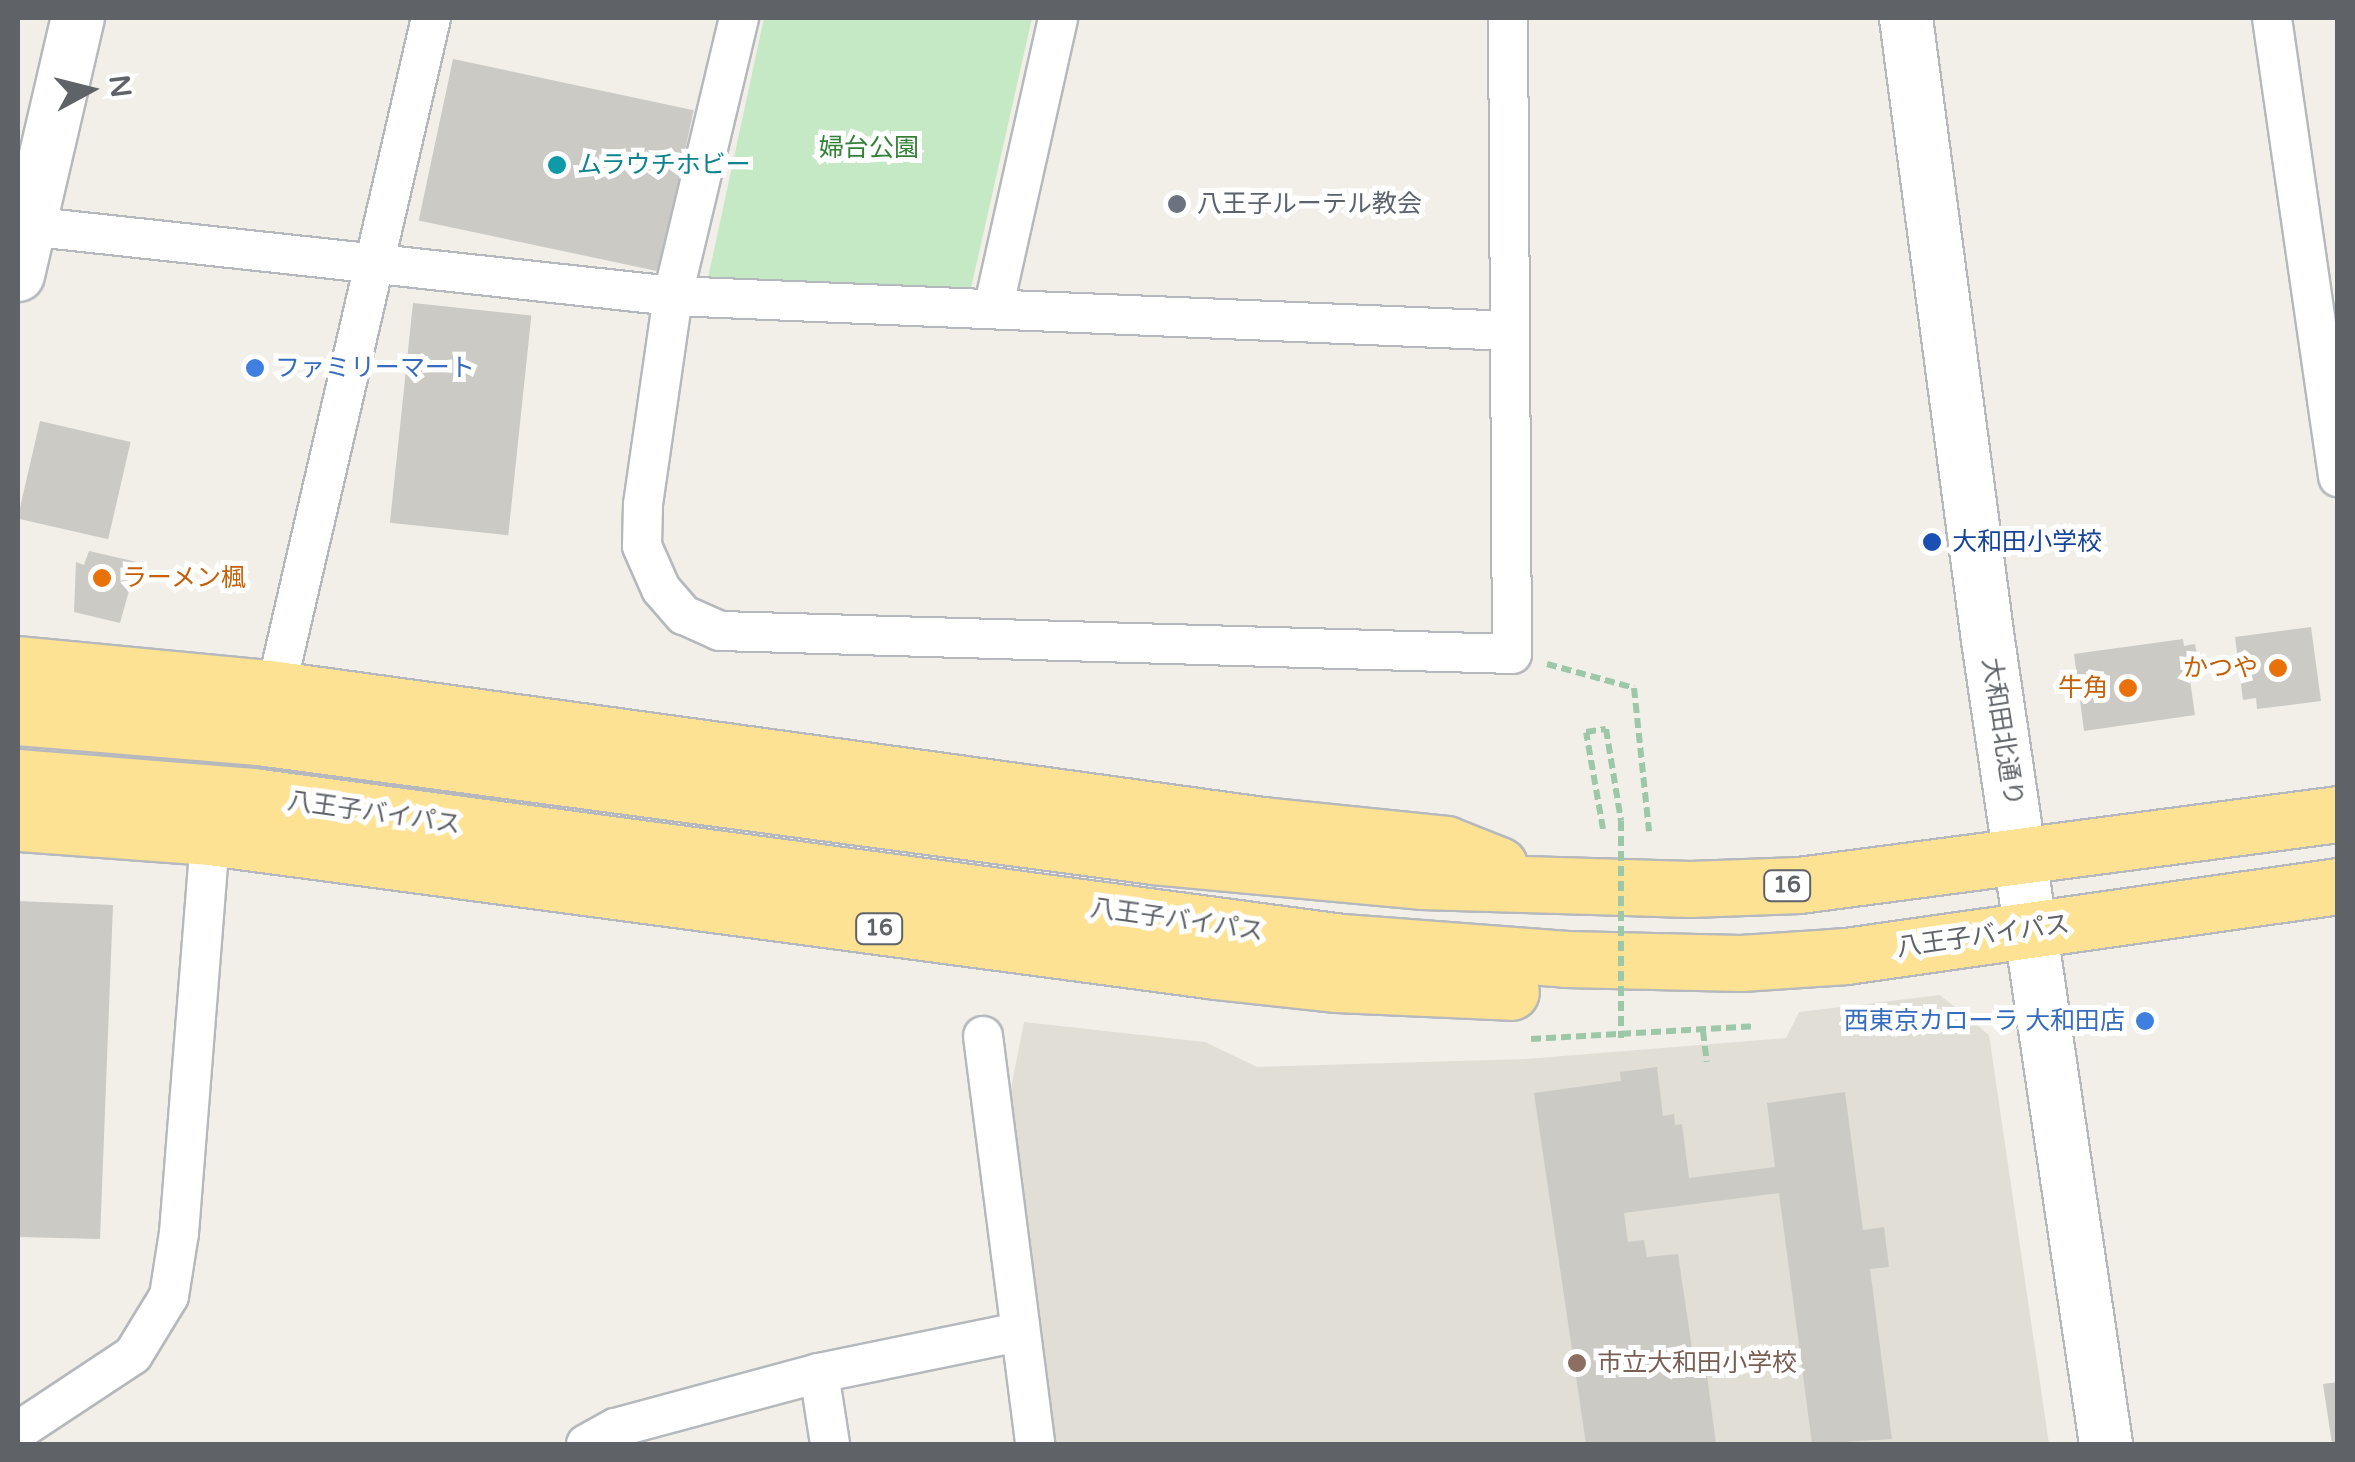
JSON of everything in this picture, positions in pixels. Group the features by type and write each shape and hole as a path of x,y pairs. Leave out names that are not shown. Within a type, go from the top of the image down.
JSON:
{"highway":[{"name":"16","path":"18,664 276,689 1264,825 1446,844 1551,886"},
{"name":"16","path":"18,717 258,738 1252,867 1551,886 1780,886 2338,814"},
{"name":"八王子バイパス","path":"18,777 252,796 1402,948 1742,963 1846,956 2338,886"},
{"name":"16","path":"18,823 210,837 971,942 1336,984 1532,992 1742,963"}],"street":[{"path":"78,18 21,242 373,268 673,296 994,305 1510,331"},
{"path":"276,689 431,18"},
{"path":"739,18 673,296 642,546 661,588 684,615 720,631 1512,654 1508,18"},
{"path":"994,305 1058,18"},
{"name":"大和田北通り","path":"1906,18 2020,856 2106,1444"},
{"path":"2272,18 2328,331 2338,477"},
{"path":"18,1431 133,1356 169,1296 180,1232 210,837"},
{"path":"983,1036 1018,1332 1036,1444"},
{"path":"586,1444 616,1428 819,1372 1018,1332"},
{"path":"819,1372 830,1444"}],"path":[{"path":"1512,654 1634,688 1649,831"},
{"path":"1603,829 1586,732 1606,728 1621,822 1621,1038"},
{"path":"1527,1039 1621,1038 1754,1026"},
{"path":"1703,1031 1707,1062"}],"shaded area":[{"path":"1940,995 1989,1035 2049,1444 1054,1444 1007,1109 1024,1022 1205,1042 1257,1067 1526,1059 1786,1038 1799,1012"}],"green space":[{"name":"婦台公園","path":"764,18 1032,18 971,288 708,278"}],"building":[{"name":"ムラウチホビー","path":"453,59 694,110 659,272 419,220"},
{"path":"413,303 531,315 508,535 390,523"},
{"path":"40,421 131,442 108,539 18,519"},
{"name":"ラーメン楓","path":"89,551 137,562 120,623 74,612 76,562 84,565"},
{"name":"かつや","path":"2311,627 2321,701 2257,709 2256,698 2243,700 2235,637"},
{"path":"2183,639 2184,646 2195,644 2199,665 2188,666 2195,715 2084,731 2074,654"},
{"path":"18,901 113,905 100,1239 18,1237"},
{"path":"1657,1067 1663,1116 1674,1114 1675,1125 1682,1124 1689,1178 1775,1167 1767,1103 1845,1092 1863,1230 1884,1227 1889,1267 1870,1269 1892,1439 1812,1444 1779,1193 1624,1213 1628,1242 1644,1240 1647,1257 1678,1254 1694,1362 1705,1360 1716,1444 1586,1444 1534,1093 1621,1081 1620,1072"},
{"path":"2338,1382 2338,1444 2332,1444 2323,1384"}],"place":[{"name":"ムラウチホビー","path":"557,165"},
{"name":"八王子ルーテル教会","path":"1177,204"},
{"name":"ファミリーマート","path":"255,368"},
{"name":"大和田小学校","path":"1932,542"},
{"name":"ラーメン楓","path":"102,578"},
{"name":"かつや","path":"2278,668"},
{"name":"牛角","path":"2128,688"},
{"name":"西東京カローラ 大和田店","path":"2145,1021"},
{"name":"市立大和田小学校","path":"1577,1363"}]}
